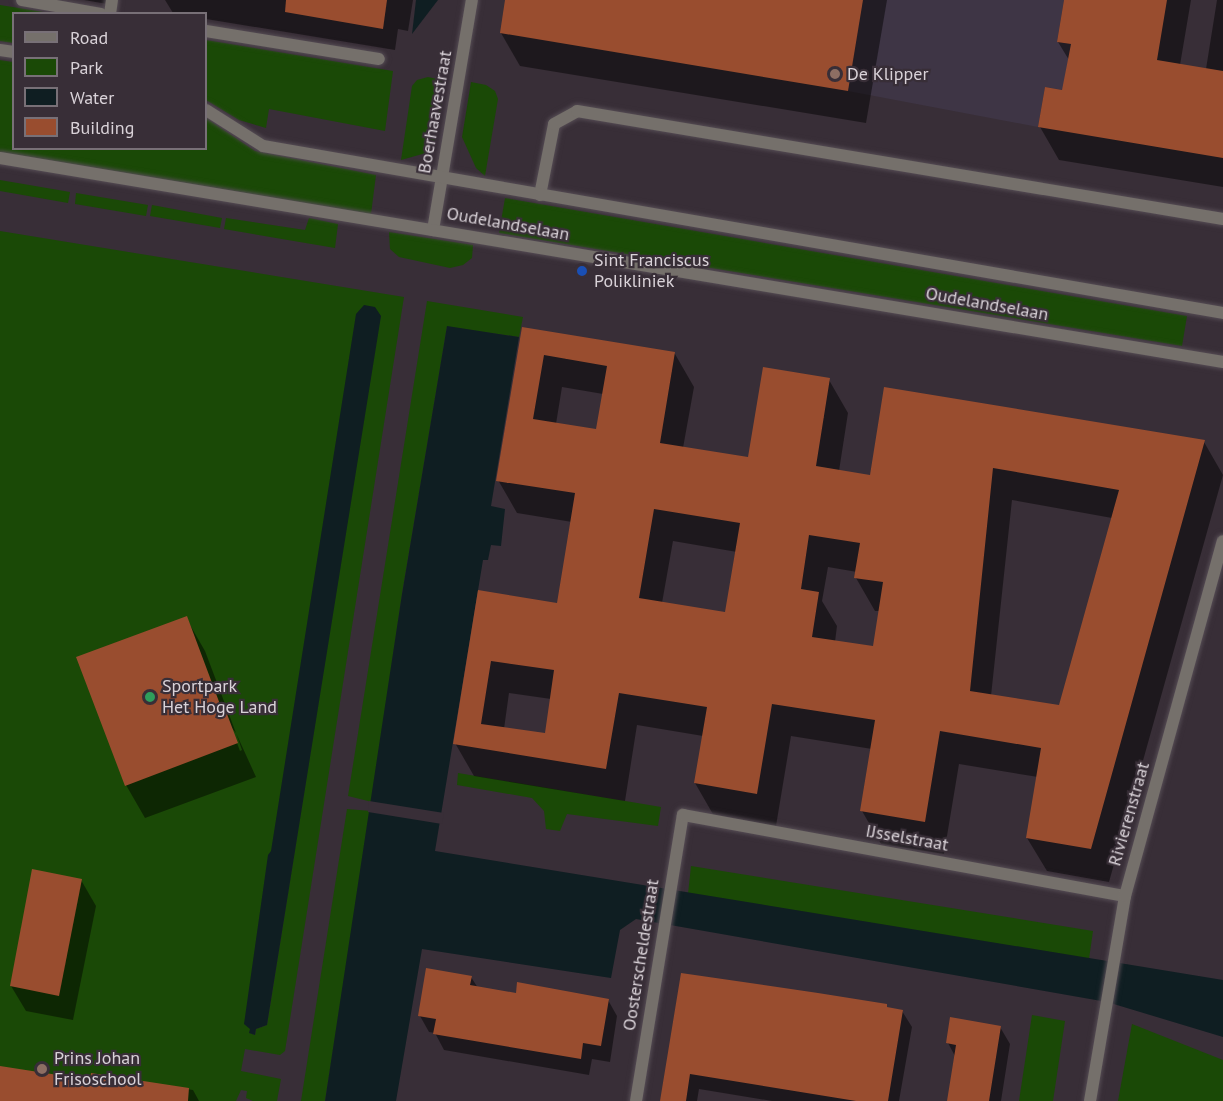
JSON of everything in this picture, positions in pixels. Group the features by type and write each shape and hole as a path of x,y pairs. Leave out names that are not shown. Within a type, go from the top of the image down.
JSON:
{"street":[{"path":"22,0 90,12"},
{"name":"Boerhaavestraat","path":"433,230 472,0"},
{"path":"207,31 379,59"},
{"name":"Oudelandselaan","path":"207,111 263,146 441,179 1223,313"},
{"name":"Oudelandselaan","path":"540,195 554,124 577,111 1223,219"},
{"name":"Oudelandselaan","path":"0,158 1223,362"},
{"name":"Rivierenstraat","path":"1090,1101 1125,896 1223,541"},
{"name":"IJsselstraat","path":"683,815 1125,896"},
{"name":"Oosterscheldestraat","path":"636,1101 683,815"}],"shaded area":[{"path":"863,0 1064,0 1057,42 1071,44 1063,90 1045,87 1038,127 848,91"}],"green space":[{"path":"0,5 44,12 12,12 12,43 0,41"},
{"path":"207,40 393,71 385,131 269,109 266,128 239,120 207,101"},
{"path":"0,60 12,62 12,150 207,150 207,119 255,151 376,175 371,214 0,152"},
{"path":"428,77 446,81 434,144 426,153 401,160 412,86 417,80"},
{"path":"471,82 486,85 495,91 498,99 485,176 476,168 462,137"},
{"path":"0,180 70,192 68,203 0,191"},
{"path":"76,193 148,205 146,216 75,204"},
{"path":"505,198 1187,316 1182,346 499,233"},
{"path":"152,205 222,218 220,228 150,216"},
{"path":"226,218 305,230 309,218 338,224 335,248 224,229"},
{"name":"Sportpark Het Hoge Land","path":"0,231 404,297 285,1051 280,1055 245,1049 241,1071 281,1079 277,1101 253,1101 246,1098 247,1091 241,1090 236,1101 0,1101","holes":["380,314 267,1025 256,1029 255,1035 250,1033"]},
{"path":"389,232 473,245 472,258 463,265 450,268 399,257 390,249"},
{"path":"427,301 523,317 519,337 447,327 402,594 372,802 348,796"},
{"path":"458,773 661,807 658,826 567,814 560,831 546,829 544,811 532,798 457,785"},
{"path":"347,809 371,811 325,1101 301,1101"},
{"path":"691,866 1093,931 1089,959 688,894"},
{"path":"1032,1015 1065,1021 1053,1101 1019,1101"},
{"path":"1132,1024 1223,1060 1223,1101 1118,1101"}],"water":[{"path":"416,0 438,0 412,34"},
{"path":"364,305 375,307 381,316 267,1025 256,1029 255,1035 249,1033 250,1029 244,1024 268,855 271,851 356,314"},
{"path":"447,326 519,337 491,506 505,509 501,546 491,545 488,560 483,560 435,851 1223,980 1223,1037 1107,1002 636,919 620,930 611,978 422,949 396,1101 325,1101 402,594"}],"pier":[{"path":"369,801 444,813 442,824 368,812"}],"building":[{"path":"286,0 387,0 383,29 285,12"},
{"path":"505,0 863,0 848,91 500,33"},
{"path":"1064,0 1167,0 1157,60 1223,71 1223,158 1038,127 1045,87 1062,90 1071,44 1057,42"},
{"path":"522,327 675,352 660,443 748,457 763,367 830,378 816,466 870,475 884,387 1205,440 1091,849 1026,838 1041,748 940,731 925,822 860,811 875,720 772,704 757,794 694,783 707,707 619,693 606,769 453,744 478,590 557,603 575,493 496,481","holes":["544,355 607,366 596,429 533,419","993,468 1119,490 1059,705 970,691","654,509 740,523 725,612 639,598","809,535 860,543 854,578 883,582 873,646 812,637 819,592 801,589","491,661 554,670 545,733 481,724"]},
{"path":"187,616 224,715 227,714 238,743 125,786 76,657"},
{"path":"32,869 82,879 59,996 10,986"},
{"path":"426,968 472,976 470,985 516,993 517,982 609,999 601,1046 583,1043 581,1059 433,1034 436,1019 418,1016"},
{"path":"681,973 887,1004 887,1007 903,1010 888,1101 856,1101 690,1074 686,1101 660,1101"},
{"path":"950,1017 1001,1026 989,1101 947,1101 956,1045 946,1043"},
{"path":"0,1066 90,1080 91,1073 189,1088 188,1101 0,1101"}],"place":[{"name":"De Klipper","path":"835,74"},
{"name":"Sint Franciscus Polikliniek","path":"582,271"},
{"name":"Sportpark Het Hoge Land","path":"150,697"},
{"name":"Prins Johan Frisoschool","path":"42,1069"}]}
